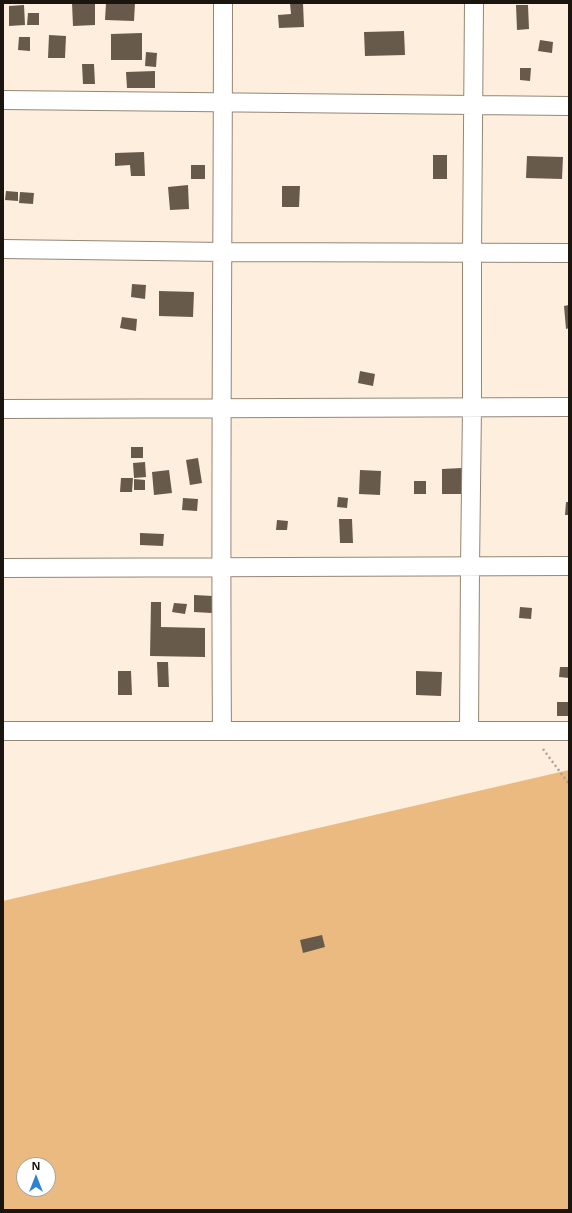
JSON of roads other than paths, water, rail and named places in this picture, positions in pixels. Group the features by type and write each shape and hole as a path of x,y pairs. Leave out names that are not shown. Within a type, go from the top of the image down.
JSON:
{"street":[{"path":"222,731 221,568 223,3"},
{"path":"469,731 474,3"},
{"path":"3,100 569,106"},
{"path":"3,249 223,252 569,253"},
{"path":"3,409 569,407"},
{"path":"3,568 569,566"},
{"path":"3,731 569,731"}]}
